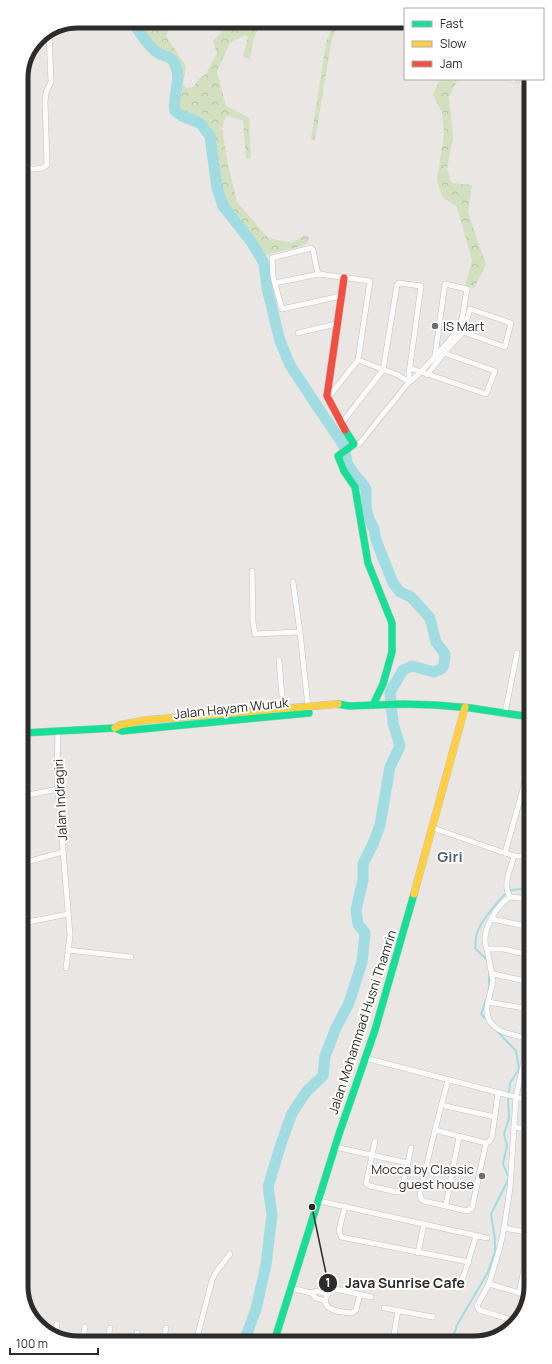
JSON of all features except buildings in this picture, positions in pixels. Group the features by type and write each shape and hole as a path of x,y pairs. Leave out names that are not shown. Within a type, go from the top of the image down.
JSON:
{"main road":[{"path":"344,278 336,324 327,396 352,446 338,456 344,471 355,487 368,563 392,623 392,652 376,705"},
{"name":"Jalan Hayam Wuruk","path":"115,728 120,725 147,720 340,704 349,706 404,704 465,707 524,716"},
{"name":"Jalan Hayam Wuruk","path":"28,733 115,728 122,731 341,710 349,706"},
{"name":"Jalan Mohammad Husni Thamrin","path":"276,1336 335,1147 389,983 465,707"}],"street":[{"path":"28,167 36,168 48,165 44,102 46,92 51,82 49,37"},
{"path":"319,274 313,250 311,248 272,257 273,277 282,309 341,296"},
{"path":"275,283 319,274 370,281 358,360 328,398"},
{"path":"341,424 383,370 399,283 421,286 409,382"},
{"path":"352,446 359,444 409,382 436,355 457,330 460,325 467,289 445,284 436,355"},
{"path":"427,375 463,332 470,309 511,323 505,347 463,332 457,330"},
{"path":"298,332 336,324"},
{"path":"410,368 486,394 495,370 444,353"},
{"path":"358,360 409,382"},
{"path":"252,571 255,634 300,632"},
{"path":"293,582 308,707"},
{"path":"505,713 517,653"},
{"path":"279,660 283,708"},
{"name":"Jalan Indragiri","path":"28,862 63,852 57,777 58,731"},
{"path":"505,853 524,785"},
{"path":"28,795 58,789"},
{"path":"432,828 514,856 524,856"},
{"path":"63,852 70,935 66,968"},
{"path":"514,856 507,887 509,895 497,909 485,937 485,945 488,949 493,974 492,988 486,1009 487,1017 494,1026 510,1034 524,1037"},
{"path":"509,895 524,898"},
{"path":"28,922 68,914"},
{"path":"492,919 524,926"},
{"path":"488,949 503,949 524,954"},
{"path":"68,950 132,957"},
{"path":"493,974 524,981"},
{"path":"488,1002 524,1008"},
{"path":"365,1058 524,1099"},
{"path":"511,1320 478,1309 478,1305 489,1284 504,1228 510,1188 515,1097 524,1063"},
{"path":"448,1080 420,1196 424,1201 446,1205 466,1211 472,1208 486,1143 489,1142 492,1137 500,1093"},
{"path":"441,1105 495,1117"},
{"path":"514,1127 524,1129"},
{"path":"435,1130 486,1143"},
{"path":"446,1205 459,1137"},
{"path":"375,1141 366,1184 397,1192 402,1189 412,1148"},
{"path":"335,1147 408,1163"},
{"path":"319,1201 487,1238"},
{"path":"345,1206 339,1230 341,1237 469,1262"},
{"path":"418,1253 424,1224"},
{"path":"504,1228 524,1232"},
{"path":"458,1289 469,1262 476,1236"},
{"path":"198,1336 212,1280 216,1272 230,1254"},
{"path":"519,1293 524,1270"},
{"path":"489,1284 524,1294"},
{"path":"291,1288 311,1293 316,1298 325,1301"},
{"path":"360,1294 356,1310 352,1313 327,1308 325,1301 330,1290 332,1289 360,1294 371,1297"},
{"path":"311,1293 316,1291 328,1294"},
{"path":"384,1308 433,1317"},
{"path":"394,1336 398,1310"},
{"path":"56,1330 57,1324"},
{"path":"83,1336 84,1327"},
{"path":"108,1336 110,1328"},
{"path":"164,1336 166,1328"}],"green space":[{"path":"137,28 170,28 166,36 186,66 183,84 186,88 193,87 200,78 206,74 217,53 213,41 225,28 258,28 254,38 250,59 243,56 248,37 245,35 230,43 217,71 226,106 249,118 251,157 249,159 246,158 243,120 226,116 222,128 228,165 237,202 268,238 292,243 305,235 309,237 307,243 302,246 261,256 223,206 217,188 210,136 200,123 182,116 175,111 174,105 178,74 173,60 158,53 151,47"},
{"path":"331,28 336,28 331,43 315,140 311,139 326,43"},
{"path":"440,80 458,80 449,97 453,137 447,169 452,183 472,185 468,212 486,265 474,288 465,286 472,261 457,207 442,197 437,181 444,134 442,112 433,95"}],"waterway":[{"path":"137,28 151,47 158,53 173,60 177,68 178,74 174,105 175,111 182,116 200,123 210,136 217,188 223,206 250,240 264,263 267,288 280,341 290,365 344,446 347,463 366,489 366,508 369,519 393,583 400,592 411,597 430,618 436,642 445,654 444,665 441,669 434,672 412,666 403,670 390,692 393,723 400,746 390,767 380,825 363,864 363,880 356,910 358,924 365,933 362,962 349,1003 336,1028 325,1056 323,1076 307,1091 292,1113 280,1147 268,1187 272,1214 266,1265 256,1309 246,1336"},
{"path":"487,960 475,948 476,935 482,923 496,904 509,891 515,889 524,890"},
{"path":"489,971 489,991"},
{"path":"487,997 481,1014 488,1021"},
{"path":"453,1336 457,1325 488,1272 495,1252 495,1240 491,1214 509,1178 503,1164 507,1145 504,1134 509,1118 508,1099 510,1083 519,1069 516,1051 496,1030"}],"railway":[{"path":"512,80 524,85"}],"traffic: fast":[{"path":"345,430 354,444 338,456 344,471 355,487 368,563 392,623 392,652 383,684 373,705"},
{"path":"338,704 349,706 403,704 435,705 471,708 524,716"},
{"path":"28,733 115,728 122,731 309,713"},
{"path":"276,1336 339,1134 375,1030 414,894"}],"traffic: slow":[{"path":"115,728 120,725 147,720 338,704"},
{"path":"414,894 465,707"}],"traffic: jam":[{"path":"344,278 327,396 345,430"}],"place":[{"name":"IS Mart","path":"435,326"},
{"name":"Mocca by Classic guest house","path":"482,1176"},
{"name":"Java Sunrise Cafe","path":"312,1207"}],"district":[{"name":"Giri","path":"450,857"}]}
